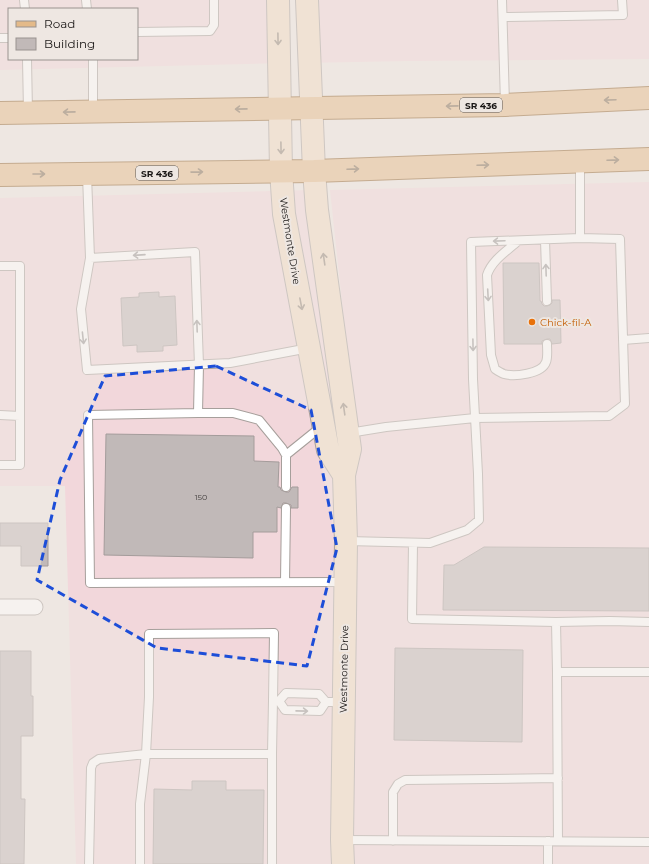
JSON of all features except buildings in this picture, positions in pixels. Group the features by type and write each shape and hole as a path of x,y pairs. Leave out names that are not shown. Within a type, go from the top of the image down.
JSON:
{"main road":[{"name":"SR 436","path":"0,113 505,105 649,98"},
{"name":"SR 436","path":"0,175 314,171 649,159"}],"street":[{"name":"Westmonte Drive","path":"278,0 281,171 284,214 328,450 344,475"},
{"name":"Westmonte Drive","path":"307,0 317,210 350,449 344,475 346,582 335,702 342,864"},
{"path":"0,607 35,607"}],"lane":[{"path":"138,32 210,31 214,26 214,0"},
{"path":"502,0 505,105"},
{"path":"503,17 622,14 622,0"},
{"path":"27,60 28,112"},
{"path":"93,111 94,60"},
{"path":"580,162 580,238"},
{"path":"87,174 90,258 81,310 87,370 230,363 309,348"},
{"path":"346,541 430,543 467,530 479,520 478,474 475,418 473,379 471,242 580,238 620,239 625,404 609,416 475,418 386,427 348,433"},
{"path":"545,240 547,300"},
{"path":"518,241 492,265 487,275 491,355 495,369 503,374 512,375 526,374 539,370 547,362 547,344"},
{"path":"90,258 195,252 199,365 198,413"},
{"path":"0,266 20,266 20,465 0,465"},
{"path":"623,340 649,338"},
{"path":"286,487 286,455 260,420 233,413 88,415 90,583 346,582"},
{"path":"0,415 20,416"},
{"path":"286,455 324,425"},
{"path":"285,582 286,508"},
{"path":"413,543 412,619 649,622"},
{"path":"556,622 558,841"},
{"path":"140,864 140,804 146,754 149,697 149,634 274,633 276,700 272,754 272,864"},
{"path":"557,672 649,672"},
{"path":"276,700 286,693 319,694 335,702"},
{"path":"276,700 285,710 320,711 335,702"},
{"path":"89,864 90,768 93,763 99,759 146,754 272,754"},
{"path":"393,841 393,792 398,784 405,780 558,778"},
{"path":"342,840 649,842"},
{"path":"548,841 548,864"}],"highlighted area":[{"path":"216,366 311,410 337,548 307,666 157,648 37,580 60,480 105,376"}],"shaded area":[{"path":"0,0 280,0 284,63 0,70"},
{"path":"298,0 649,0 649,59 302,63"},
{"path":"649,182 649,864 351,864 346,339 330,190"},
{"path":"312,190 332,389 335,436 337,541 334,864 76,864 65,486 0,486 0,198"}],"place":[{"name":"Chick-fil-A","path":"532,322"}]}
